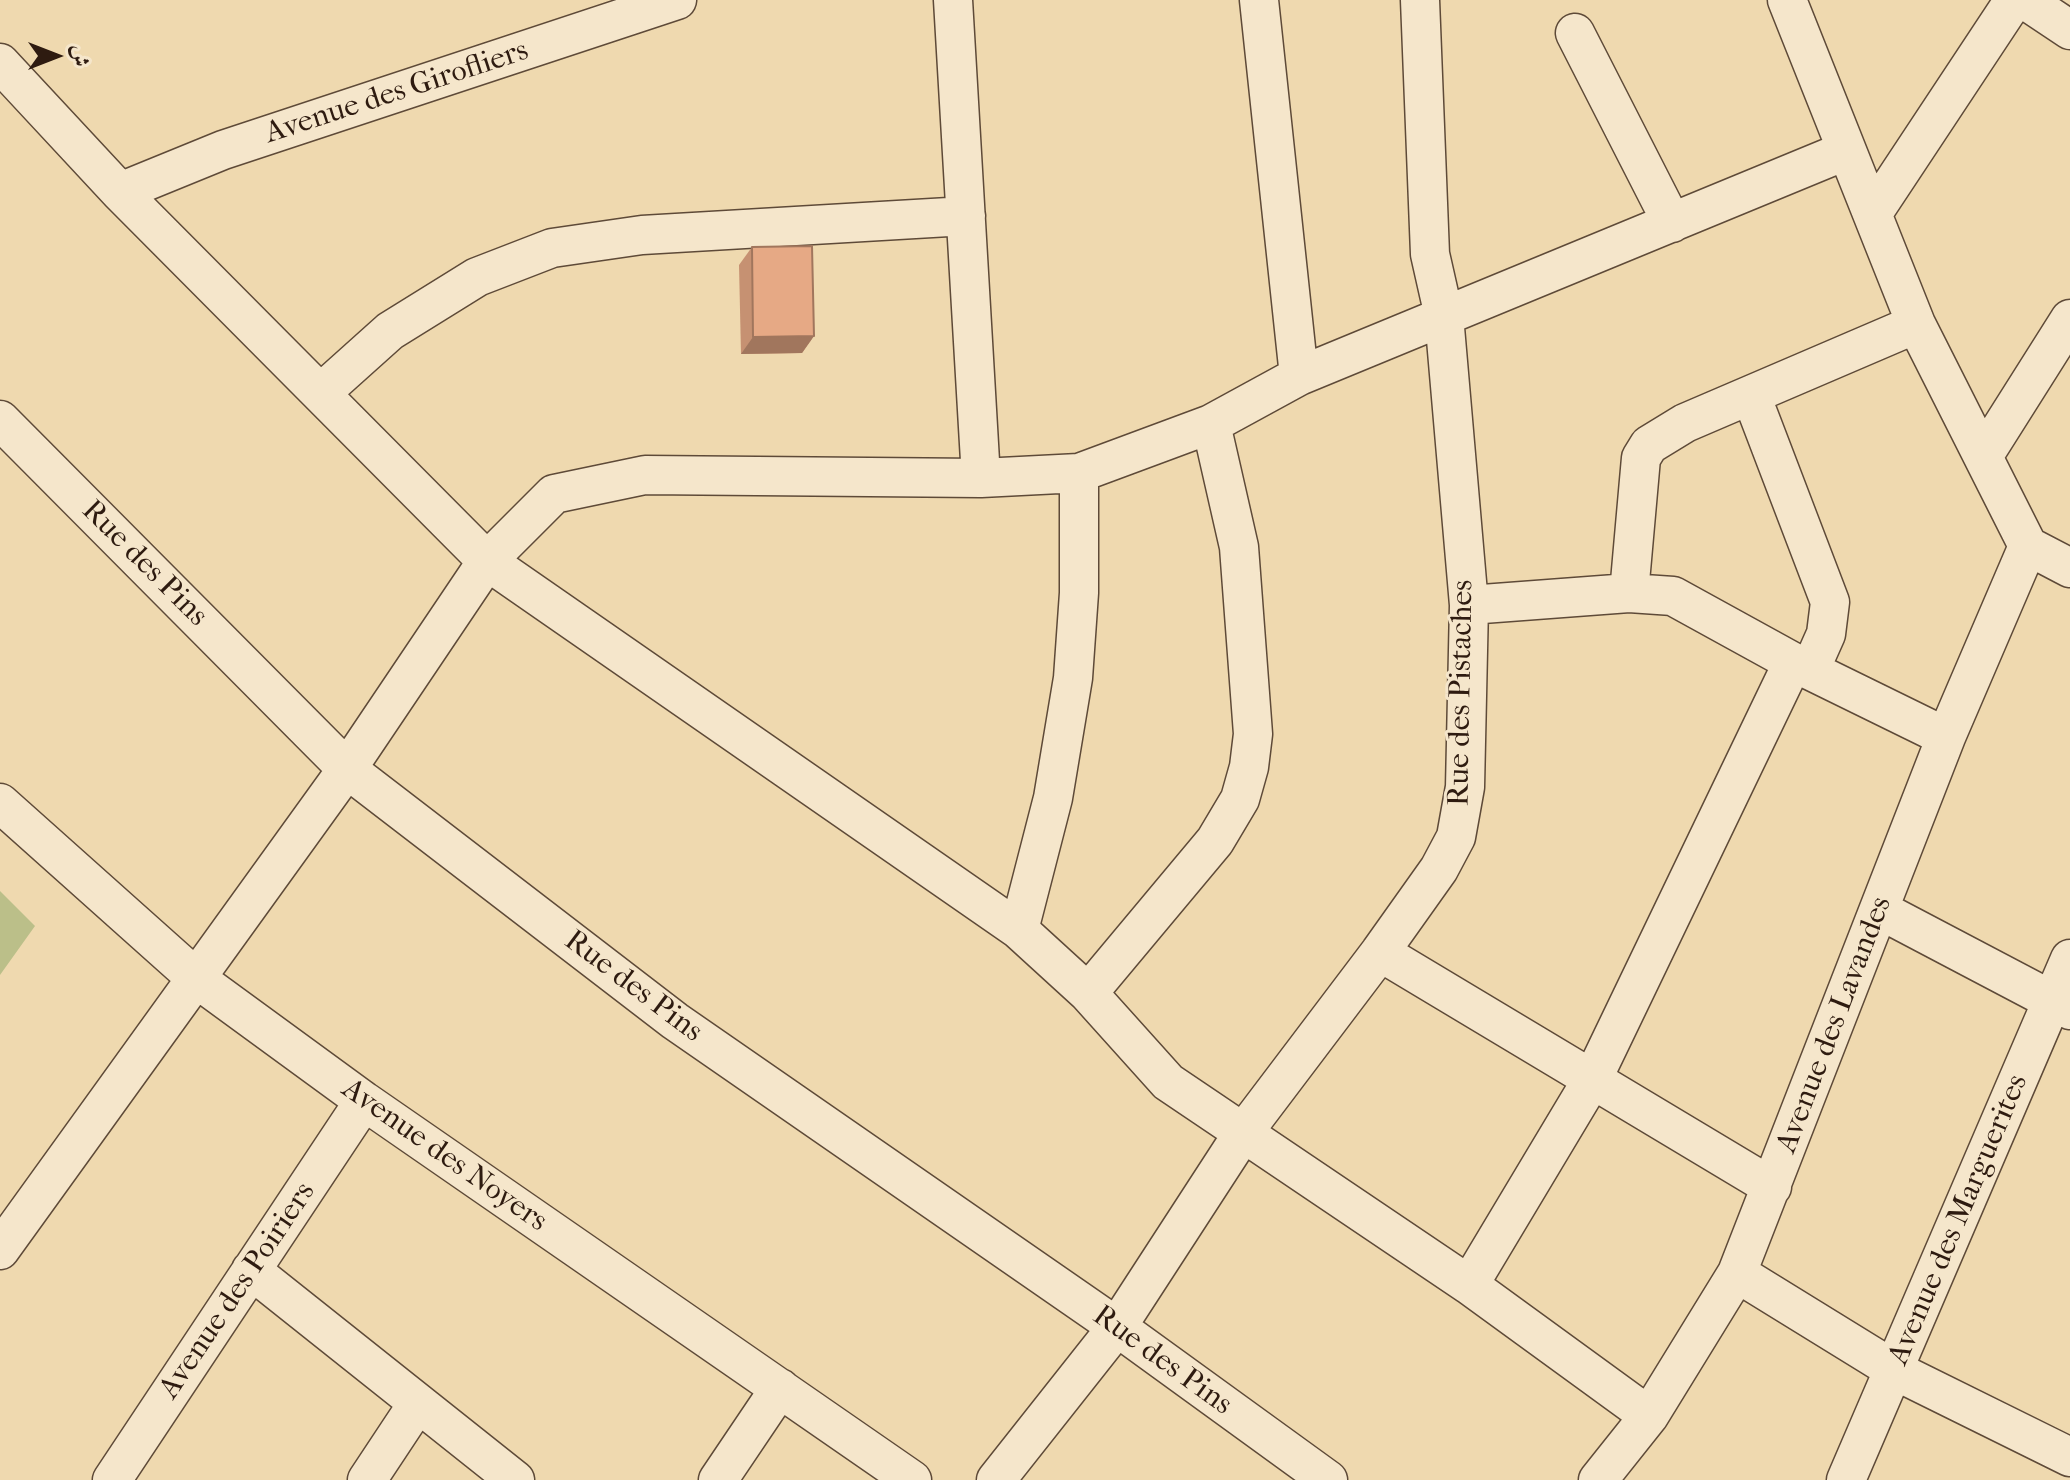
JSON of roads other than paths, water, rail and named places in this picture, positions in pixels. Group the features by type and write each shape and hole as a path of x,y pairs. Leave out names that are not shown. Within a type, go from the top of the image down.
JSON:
{"street":[{"name":"Avenue des Girofliers","path":"120,192 223,150 677,0"},
{"path":"953,0 981,478"},
{"path":"1259,0 1299,376"},
{"name":"Rue des Pistaches","path":"996,1480 1117,1327 1243,1133 1380,952 1439,869 1456,837 1465,787 1469,605 1444,316 1430,254 1420,0"},
{"path":"1787,0 1916,324 2028,546 2070,568"},
{"path":"1873,213 2014,0"},
{"path":"2025,0 2070,30"},
{"path":"1575,33 1672,223"},
{"path":"0,63 120,192 487,561 1019,930 1088,993 1168,1082 1469,1285 1649,1416"},
{"path":"0,1250 143,1047 197,979 347,769 487,561 554,494 645,475 981,478 1079,473 1211,424 1299,376 1845,151"},
{"path":"322,392 390,331 477,277 552,248 642,235 966,216"},
{"path":"1984,455 2070,319"},
{"path":"1629,593 1641,458 1649,445 1665,433 1916,324"},
{"path":"1469,1285 1593,1078 1802,666 1826,634 1830,602 1751,395"},
{"name":"Rue des Pins","path":"0,420 347,769 675,1021 878,1165 1117,1327 1328,1480"},
{"path":"1088,993 1215,841 1240,799 1249,767 1253,734 1239,547 1211,424"},
{"path":"1019,930 1053,798 1073,678 1079,593 1079,473"},
{"name":"Avenue des Lavandes","path":"1598,1480 1649,1416 1737,1273 1946,737 2028,546"},
{"path":"1469,605 1629,593 1673,596 1802,666 1946,737"},
{"name":"Avenue des Noyers","path":"0,803 197,979 364,1101 912,1480"},
{"path":"1880,910 2060,1006"},
{"path":"1380,952 1772,1187"},
{"name":"Avenue des Marguerites","path":"1846,1480 2060,1006 2070,959"},
{"name":"Avenue des Poiriers","path":"112,1480 364,1101"},
{"path":"251,1270 515,1480"},
{"path":"1737,1273 1896,1371 2070,1457"},
{"path":"718,1480 780,1388"},
{"path":"367,1480 418,1403"}]}
